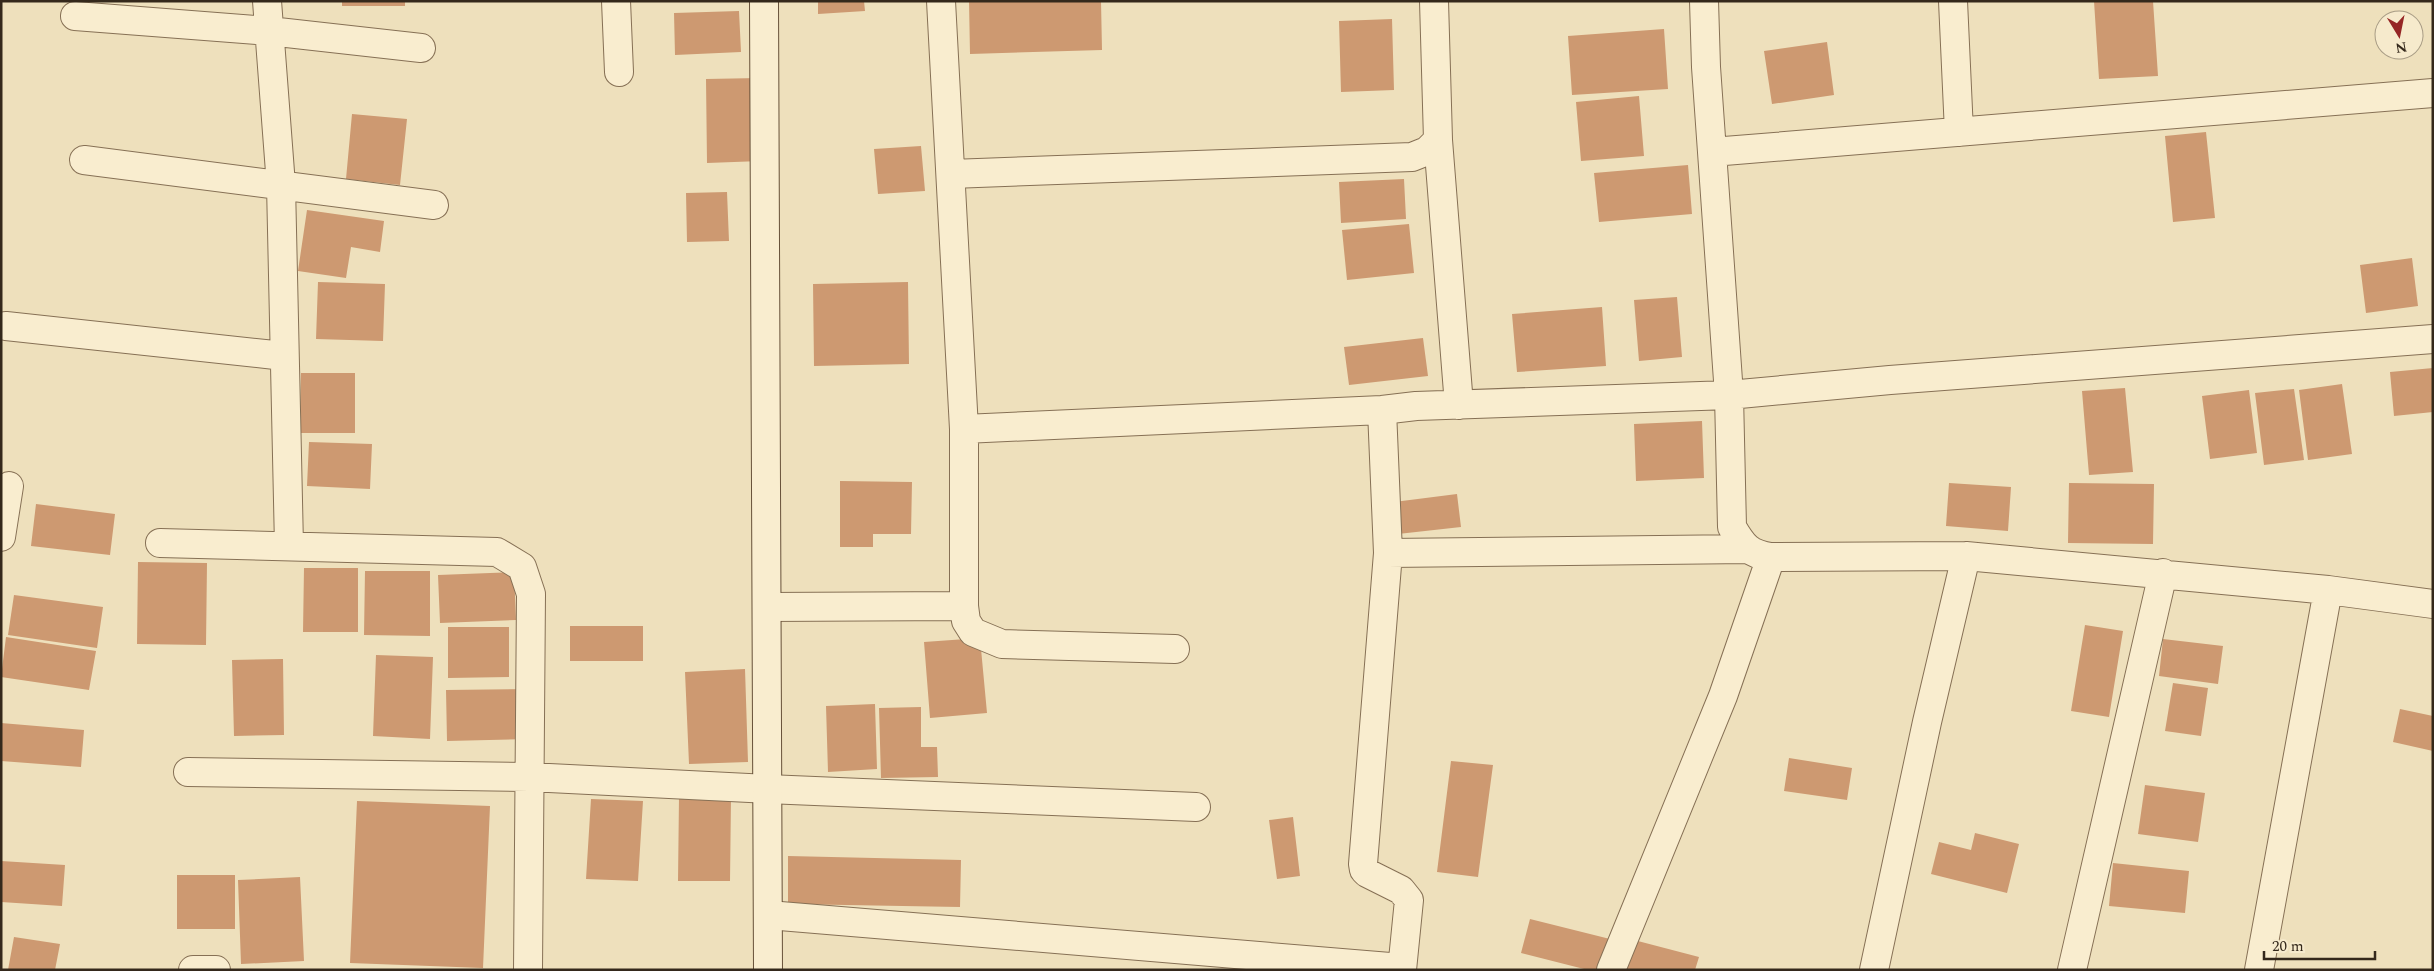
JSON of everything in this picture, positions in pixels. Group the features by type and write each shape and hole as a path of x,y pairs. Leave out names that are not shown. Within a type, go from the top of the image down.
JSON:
{"street":[{"path":"267,1 280,185 289,546"},
{"path":"616,1 619,72"},
{"path":"764,1 768,970"},
{"path":"942,1 964,428 964,606 966,621 973,632 1002,644 1175,649"},
{"path":"1434,1 1438,140 1458,405"},
{"path":"1704,1 1706,67 1729,395 1732,527 1759,553"},
{"path":"1953,1 1960,132"},
{"path":"75,16 269,31 421,48"},
{"path":"1712,152 2433,93"},
{"path":"951,174 1412,157 1427,151 1438,140"},
{"path":"84,160 434,204"},
{"path":"6,326 284,356"},
{"path":"964,428 1382,410 1416,406 1729,395 1890,380 2433,339"},
{"path":"768,915 1402,969 1409,900 1401,890 1364,870 1388,553 1382,410"},
{"path":"1,537 9,486"},
{"path":"160,543 497,552 522,568 530,594 528,970"},
{"path":"1388,553 1759,553 1966,556 2163,573 2328,590 2433,604"},
{"path":"1611,970 1723,696 1759,553"},
{"path":"1874,970 1925,732 1966,556"},
{"path":"2072,970 2163,573"},
{"path":"2259,970 2328,590"},
{"path":"767,607 964,606"},
{"path":"188,772 529,777 768,790 1196,807"},
{"path":"194,970 216,970"}],"building":[{"path":"342,1 405,1 405,6 342,6"},
{"path":"818,1 864,1 865,11 818,14"},
{"path":"969,1 1101,1 1102,50 970,54"},
{"path":"2094,1 2153,1 2158,76 2099,79"},
{"path":"739,11 741,52 675,55 674,13"},
{"path":"1392,19 1394,90 1341,92 1339,21"},
{"path":"1664,29 1668,89 1572,95 1568,36"},
{"path":"1827,42 1834,95 1772,104 1764,51"},
{"path":"759,78 761,161 707,163 706,79"},
{"path":"1639,96 1644,156 1581,161 1576,102"},
{"path":"352,114 407,119 400,185 346,179"},
{"path":"2206,132 2215,218 2173,222 2165,136"},
{"path":"921,146 925,191 878,194 874,149"},
{"path":"1688,165 1692,214 1599,222 1594,173"},
{"path":"1404,179 1406,219 1341,223 1339,182"},
{"path":"727,192 729,241 687,242 686,193"},
{"path":"307,210 384,221 380,252 351,247 346,278 298,271"},
{"path":"1409,224 1414,273 1347,280 1342,230"},
{"path":"2412,258 2418,306 2366,313 2360,265"},
{"path":"318,282 385,284 383,341 316,339"},
{"path":"908,282 909,364 814,366 813,284"},
{"path":"1677,297 1682,357 1639,361 1634,300"},
{"path":"1602,307 1606,366 1517,372 1512,314"},
{"path":"1423,338 1428,376 1349,385 1344,347"},
{"path":"2433,368 2433,412 2394,416 2390,372"},
{"path":"301,373 355,373 355,433 300,433"},
{"path":"2342,384 2352,454 2308,460 2299,390"},
{"path":"2125,388 2133,472 2089,475 2082,391"},
{"path":"2294,389 2304,460 2264,465 2255,393"},
{"path":"2249,390 2257,453 2210,459 2202,396"},
{"path":"1702,421 1704,478 1636,481 1634,424"},
{"path":"309,442 372,444 370,489 307,486"},
{"path":"840,481 912,482 911,534 873,534 873,547 840,547"},
{"path":"1949,483 2011,487 2008,531 1946,526"},
{"path":"2069,483 2154,484 2153,544 2068,543"},
{"path":"1457,494 1461,527 1398,534 1394,502"},
{"path":"36,504 115,514 110,555 31,546"},
{"path":"138,562 207,563 206,645 137,644"},
{"path":"304,568 358,568 358,632 303,632"},
{"path":"365,571 430,571 430,636 364,635"},
{"path":"514,572 516,620 440,623 438,575"},
{"path":"14,595 103,607 97,648 8,635"},
{"path":"2085,625 2123,631 2109,717 2071,711"},
{"path":"570,626 643,626 643,661 570,661"},
{"path":"448,627 509,627 509,677 448,678"},
{"path":"6,637 96,651 89,690 1,677"},
{"path":"980,638 987,713 930,718 924,642"},
{"path":"2163,639 2223,646 2218,684 2159,676"},
{"path":"376,655 433,657 430,739 373,736"},
{"path":"283,659 284,735 234,736 232,660"},
{"path":"745,669 748,762 689,764 685,672"},
{"path":"2173,683 2208,688 2201,736 2165,731"},
{"path":"529,689 529,739 447,741 446,690"},
{"path":"875,704 877,769 828,772 826,706"},
{"path":"921,707 921,747 937,747 938,777 881,778 879,708"},
{"path":"2400,709 2433,716 2433,751 2393,742"},
{"path":"1,723 84,730 81,767 1,761"},
{"path":"1789,758 1852,768 1847,800 1784,791"},
{"path":"1451,761 1493,765 1478,877 1437,872"},
{"path":"2145,785 2205,793 2198,842 2138,834"},
{"path":"679,797 731,797 730,881 678,881"},
{"path":"591,799 643,801 638,881 586,879"},
{"path":"357,801 490,806 483,968 350,963"},
{"path":"1293,817 1300,876 1277,879 1269,820"},
{"path":"1975,833 2019,844 2007,893 1931,874 1939,842 1971,850"},
{"path":"788,856 961,860 960,907 788,904"},
{"path":"1,861 65,865 62,906 1,902"},
{"path":"2113,863 2189,871 2185,913 2109,906"},
{"path":"177,875 235,875 235,929 177,929"},
{"path":"300,877 304,961 241,964 238,880"},
{"path":"1530,919 1610,939 1602,970 1588,970 1521,953"},
{"path":"14,937 60,944 55,970 8,970"},
{"path":"1634,940 1699,957 1695,970 1625,970"}]}
